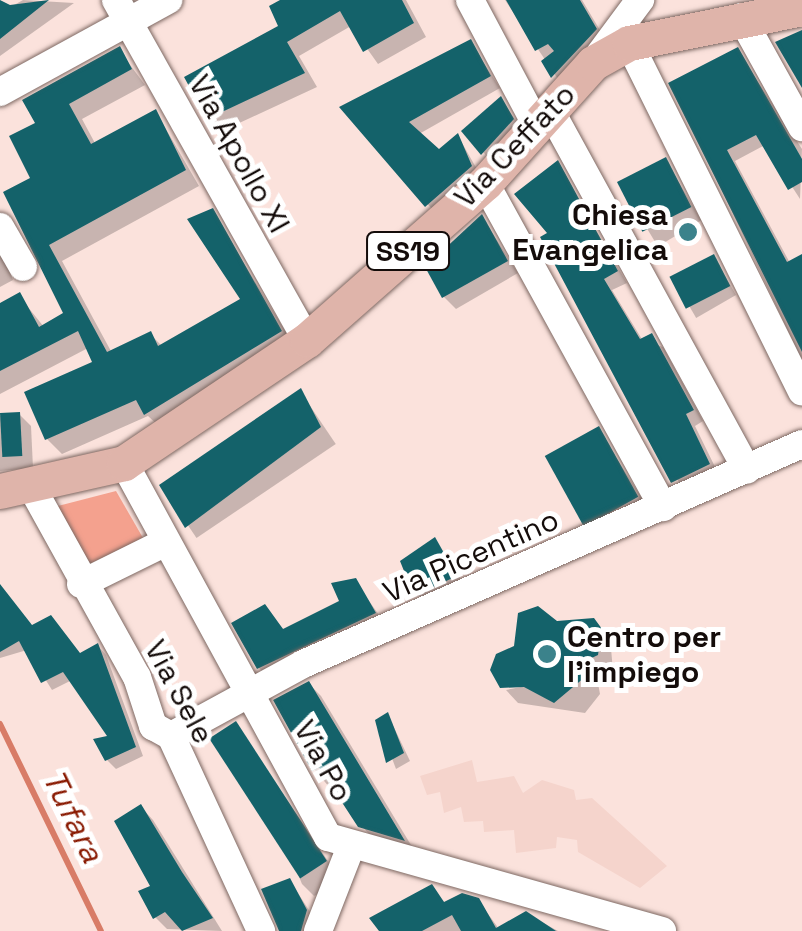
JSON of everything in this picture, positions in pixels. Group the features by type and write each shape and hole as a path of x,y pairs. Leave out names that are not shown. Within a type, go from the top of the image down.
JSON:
{"main road":[{"name":"Via Ceffato","path":"16,489 124,462 307,340 485,183 593,63 629,44 741,17 802,8"}],"street":[{"path":"0,92 122,11 168,0"},
{"path":"470,0 543,117 747,470"},
{"path":"593,63 640,0"},
{"name":"Via Apollo XI","path":"122,11 307,340"},
{"path":"741,17 802,128"},
{"path":"629,44 802,391"},
{"path":"485,183 663,507"},
{"path":"0,227 23,266"},
{"name":"Via Picentino","path":"170,736 248,693 802,444"},
{"name":"Via Po","path":"124,462 328,836 350,849"},
{"name":"Via Sele","path":"16,489 81,584 137,678 153,726 170,736 261,931"},
{"path":"81,584 166,542"},
{"path":"318,931 350,849 662,931"},
{"path":"551,899 568,931"}],"shaded area":[{"path":"116,491 143,538 82,568 54,507"},
{"path":"472,760 477,782 514,776 523,793 542,780 574,790 576,800 592,798 667,866 640,888 578,852 577,840 557,837 556,848 516,853 514,830 484,832 483,821 464,822 461,807 444,813 440,792 427,795 420,776"}],"building":[{"path":"0,0 10,5 49,0 0,39"},
{"path":"280,0 402,0 414,23 363,52 340,11 287,42 305,73 207,119 184,77 278,26 269,6"},
{"path":"506,0 580,0 597,29 551,78 541,61 554,51 548,44 535,51"},
{"path":"802,30 802,88 775,42"},
{"path":"471,39 491,76 409,122 439,149 458,133 472,166 425,207 339,107"},
{"path":"120,46 132,69 69,104 91,144 156,109 186,170 49,245 107,352 151,331 158,346 240,299 187,219 213,208 282,331 144,415 136,400 45,440 24,392 92,362 78,331 0,371 0,303 20,292 39,327 63,313 3,192 30,178 9,136 35,123 22,100"},
{"path":"738,47 802,159 802,182 788,190 756,135 727,150 787,262 802,254 802,352 668,83"},
{"path":"501,96 514,119 481,155 461,131"},
{"path":"666,157 691,207 642,232 617,182"},
{"path":"558,160 618,271 604,279 640,339 652,333 694,410 686,414 710,464 671,483 540,237 547,233 514,194"},
{"path":"482,214 508,261 442,298 425,267"},
{"path":"714,254 730,286 686,309 669,277"},
{"path":"301,388 321,427 185,528 159,485"},
{"path":"20,412 22,456 2,457 0,413"},
{"path":"599,426 638,497 584,527 545,456"},
{"path":"435,537 457,576 414,596 400,561"},
{"path":"356,578 376,613 257,669 231,623 265,604 283,629 339,601 331,583"},
{"path":"0,584 32,625 51,615 80,653 98,643 136,747 105,761 93,739 107,736 63,672 41,683 19,641 0,652"},
{"name":"Centro per l'impiego","path":"538,606 557,621 594,618 602,629 598,655 583,662 585,677 554,703 524,687 500,688 490,670 496,654 514,646 518,613"},
{"path":"309,681 405,841 358,827 319,767 312,771 273,700"},
{"path":"388,712 404,753 386,763 375,720"},
{"path":"236,721 327,861 300,878 209,738"},
{"path":"141,804 213,918 182,931 165,912 153,919 138,891 150,886 114,821"},
{"path":"290,878 307,910 301,931 279,931 261,889"},
{"path":"432,884 444,902 462,893 479,898 496,928 526,911 556,931 461,931 452,915 422,931 379,931 369,918"}],"waterway":[{"name":"Tufara","path":"0,724 101,931"}],"place":[{"name":"Chiesa Evangelica","path":"688,232"},
{"name":"Centro per l'impiego","path":"547,654"}]}
